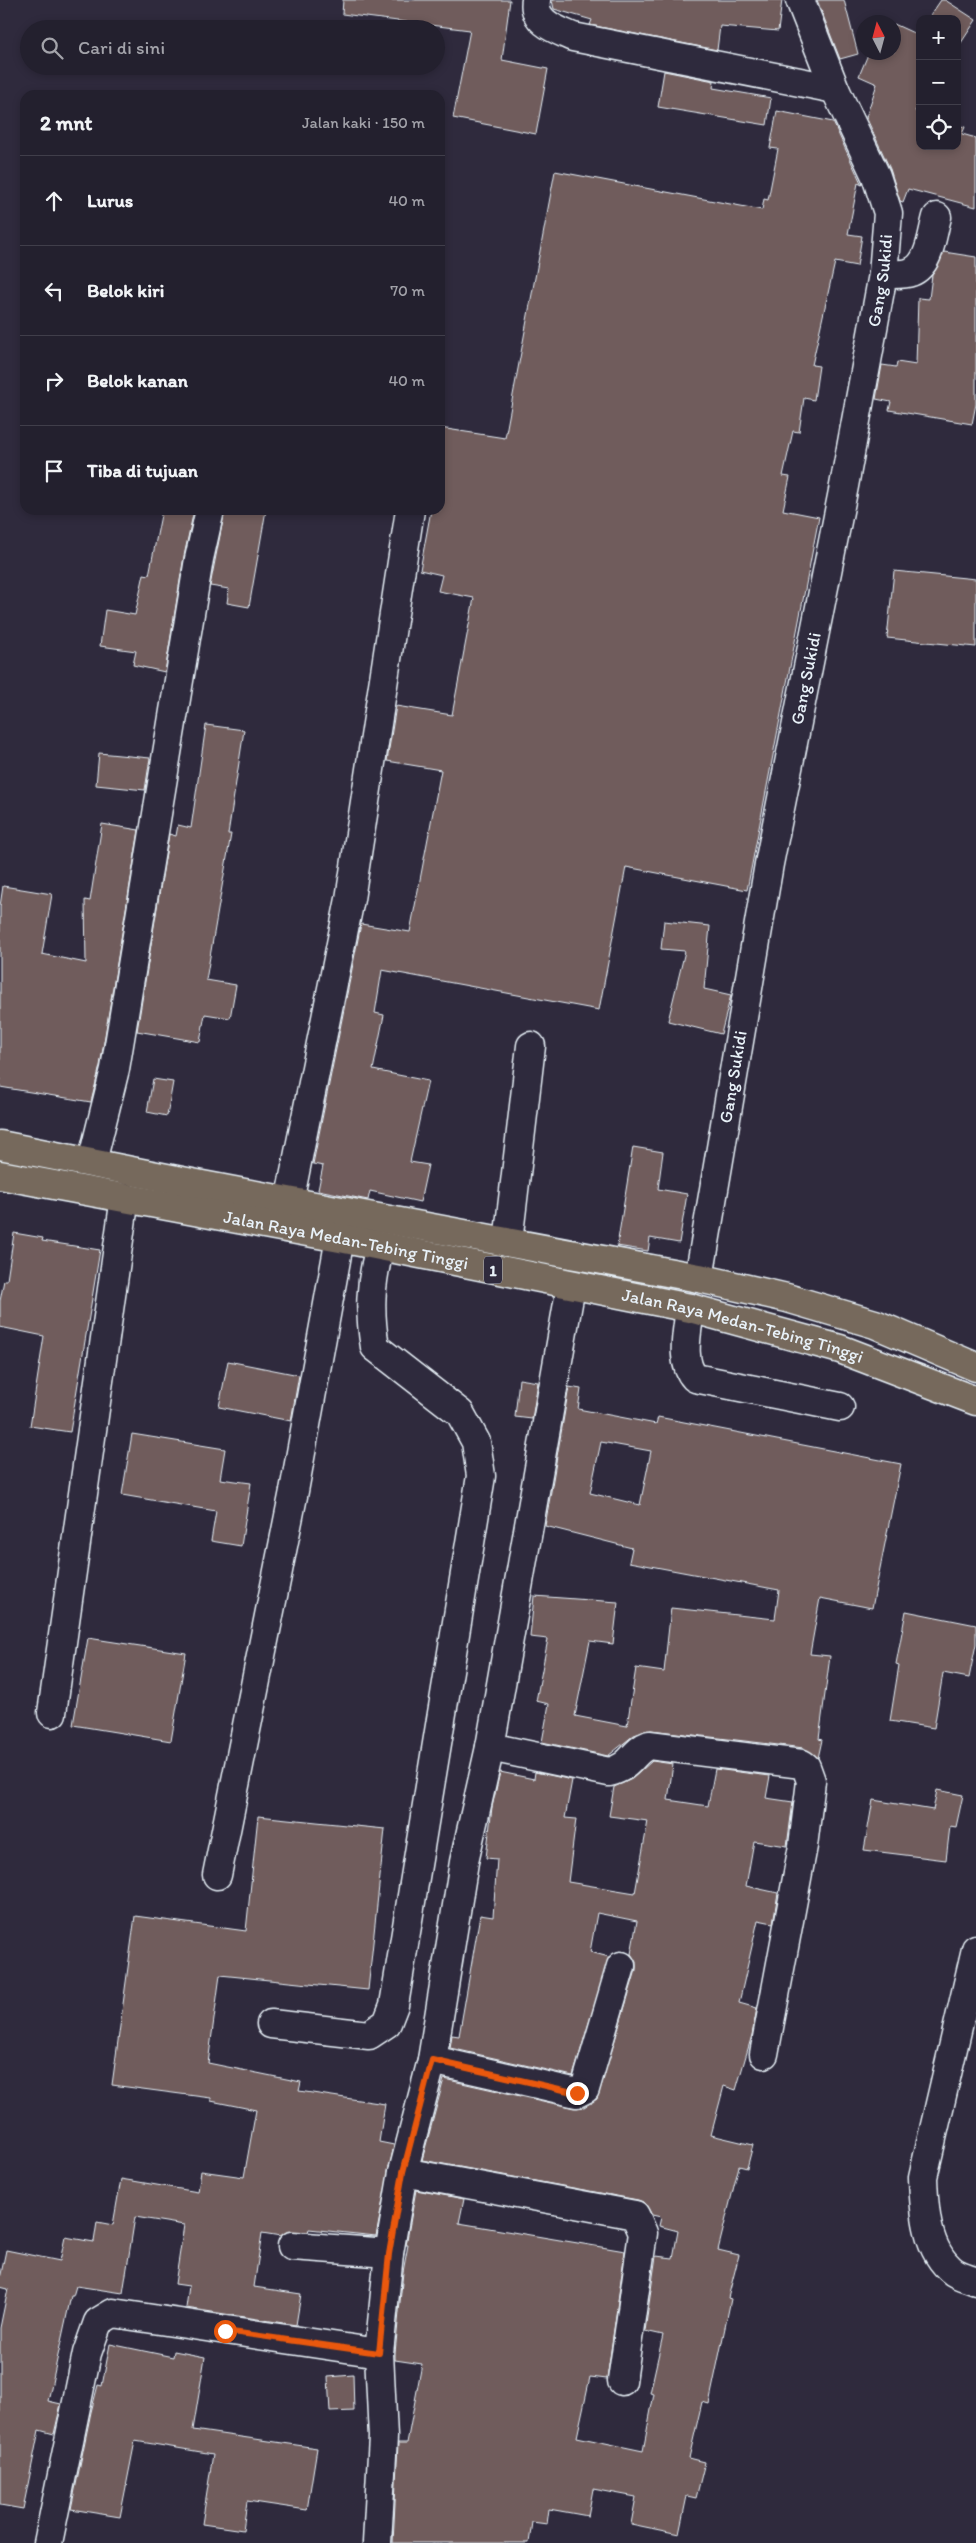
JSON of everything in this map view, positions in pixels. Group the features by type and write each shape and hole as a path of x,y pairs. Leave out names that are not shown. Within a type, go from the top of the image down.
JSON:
{"highway":[{"name":"Jalan Raya Medan-Tebing Tinggi","path":"0,1145 289,1202 699,1278 787,1298 875,1324 976,1367"},
{"name":"Jalan Raya Medan-Tebing Tinggi","path":"0,1175 340,1238 571,1286 690,1308 840,1350 976,1401"}],"street":[{"path":"536,0 535,7 539,18 547,26 573,38 835,89"},
{"name":"Gang Sukidi","path":"699,1278 769,864 884,274 888,213 876,176 835,89 800,0"},
{"path":"884,274 910,273 919,268 927,255 937,217"},
{"path":"92,1162 115,1069 209,515"},
{"path":"289,1202 350,899 409,515"},
{"path":"508,1242 531,1046"},
{"path":"52,1713 125,1198"},
{"path":"218,1875 294,1491 340,1238"},
{"path":"271,2024 370,2035 387,2023 394,2005 481,1476 476,1442 460,1413 375,1347 370,1315 372,1273 380,1247"},
{"path":"377,2543 382,2437 379,2353 389,2254 403,2172 432,2060 464,1862 490,1748 571,1286"},
{"path":"690,1308 686,1359 688,1371 695,1378 840,1407"},
{"path":"490,1748 609,1772 621,1768 643,1747 649,1745 802,1764 806,1767 811,1781 803,1846 764,2054"},
{"path":"976,1949 923,2177 924,2208 932,2241 941,2258 955,2273 976,2281"},
{"path":"432,2060 577,2093 585,2089 620,1966"},
{"path":"403,2172 635,2215 643,2233 622,2381"},
{"path":"292,2246 389,2254"},
{"path":"48,2543 87,2353 98,2322 112,2313 379,2353"}],"building":[{"path":"343,0 510,0 502,60 548,69 536,134 453,118 470,30 445,27 445,20 390,20 342,14"},
{"path":"552,0 782,0 778,31 720,26 717,50 590,25 592,20 554,9"},
{"path":"817,0 844,0 856,46 856,55 840,59"},
{"path":"941,0 945,0 976,20 961,43 961,15 931,15"},
{"path":"901,27 916,34 916,150 961,150 961,126 965,127 962,134 976,138 976,207 908,189 903,202 900,201 890,169 866,117 877,84 859,76 866,60 901,60"},
{"path":"664,71 714,81 713,88 771,98 767,125 658,107"},
{"path":"777,111 833,122 862,185 858,183 848,234 862,236 857,266 835,262 812,365 819,366 814,400 804,398 799,432 793,431 783,476 790,477 783,510 819,517 747,890 626,867 599,1010 382,970 375,1013 384,1015 373,1070 428,1081 410,1162 428,1165 420,1202 370,1191 368,1200 318,1190 323,1166 313,1164 361,924 410,932 441,770 387,761 396,706 452,715 474,598 438,591 442,575 420,570 430,515 445,515 445,429 505,438 555,171 762,210 764,199 768,200 778,149 770,148"},
{"path":"944,252 976,257 976,404 972,424 889,410 891,402 876,399 882,365 896,367 897,362 916,365 918,298 929,299 932,275"},
{"path":"161,515 193,515 184,556 165,672 133,665 136,651 100,646 105,610 135,615 144,574 149,575"},
{"path":"224,515 265,515 249,607 227,603 229,589 210,586"},
{"path":"894,571 976,579 976,647 887,638"},
{"path":"206,725 244,730 228,834 231,834 206,980 236,985 230,1018 205,1014 200,1042 137,1031 169,834 176,836 178,825 191,828"},
{"path":"99,753 150,758 145,790 96,785"},
{"path":"102,824 139,830 100,1066 91,1102 0,1087 0,906 3,886 52,894 42,954 86,963 85,900 90,901"},
{"path":"664,921 710,926 704,989 731,995 721,1034 668,1021 685,951 661,949"},
{"path":"153,1079 173,1082 167,1116 147,1112"},
{"path":"633,1147 663,1152 658,1189 687,1194 679,1243 650,1238 648,1251 617,1246"},
{"path":"14,1233 43,1238 42,1241 100,1250 70,1432 30,1426 44,1336 0,1327 0,1301 4,1280 7,1280"},
{"path":"228,1361 299,1375 291,1421 219,1407"},
{"path":"519,1379 538,1382 532,1419 515,1417"},
{"path":"569,1387 581,1389 578,1409 656,1424 658,1417 901,1464 872,1608 820,1598 810,1654 830,1656 819,1739 822,1740 818,1758 804,1748 651,1730 634,1735 608,1756 542,1742 549,1704 536,1701 548,1639 530,1637 534,1596 618,1602 613,1644 590,1641 575,1716 627,1726 636,1668 664,1672 671,1608 775,1619 779,1590 629,1562 632,1548 545,1526","holes":["601,1442 651,1451 640,1505 590,1493"]},
{"path":"132,1434 225,1449 220,1479 251,1483 241,1546 211,1541 216,1511 122,1495"},
{"path":"906,1611 976,1625 976,1644 969,1678 943,1673 934,1728 890,1721 899,1665 896,1664"},
{"path":"88,1638 186,1653 171,1741 73,1725"},
{"path":"652,1761 673,1764 668,1800 708,1806 715,1769 770,1776 766,1798 793,1802 787,1846 754,1841 746,1886 778,1893 773,1923 758,1920 739,2003 757,2008 752,2035 736,2090 724,2086 711,2135 753,2145 747,2168 739,2166 718,2250 739,2255 728,2298 731,2299 709,2404 702,2402 689,2458 705,2462 696,2498 687,2496 679,2534 631,2524 636,2497 593,2489 588,2516 549,2509 547,2524 532,2522 529,2543 393,2543 398,2443 407,2443 422,2364 395,2360 403,2272 408,2245 406,2245 416,2190 464,2199 459,2223 625,2251 607,2379 590,2377 577,2437 643,2451 654,2394 650,2393 663,2335 645,2331 656,2256 673,2258 678,2231 659,2226 661,2217 652,2215 645,2203 638,2200 422,2160 444,2079 574,2108 584,2107 597,2099 636,1970 636,1962 631,1954 637,1921 597,1913 590,1952 609,1957 573,2076 450,2048 452,2035 459,2036 480,1915 493,1917 497,1859 486,1858 492,1807 500,1772 534,1779 535,1772 572,1780 565,1818 576,1819 568,1882 635,1893 648,1821 609,1816 614,1787 632,1779"},
{"path":"937,1790 963,1795 956,1827 950,1826 946,1860 864,1850 873,1800 933,1810"},
{"path":"258,1816 385,1829 368,1990 220,1975 208,2063 301,2082 299,2091 385,2104 379,2142 394,2145 376,2236 309,2229 308,2232 286,2232 281,2236 262,2233 254,2287 301,2294 296,2325 186,2308 189,2286 175,2284 184,2225 135,2217 123,2293 76,2286 73,2296 71,2296 48,2401 61,2404 54,2434 39,2430 23,2509 0,2505 0,2328 8,2289 0,2287 0,2279 6,2250 60,2261 65,2237 94,2242 97,2222 113,2225 121,2179 198,2192 201,2171 244,2177 256,2110 211,2101 211,2098 112,2085 135,1916 246,1931"},
{"path":"110,2344 173,2357 174,2351 205,2357 193,2430 317,2448 307,2510 247,2501 243,2530 202,2524 213,2454 135,2441 120,2517 71,2509 91,2412 98,2385 102,2386"},
{"path":"353,2375 354,2411 330,2412 328,2377"}],"route":[{"path":"225,2331 379,2353 389,2254 403,2172 432,2060 577,2093"}]}
